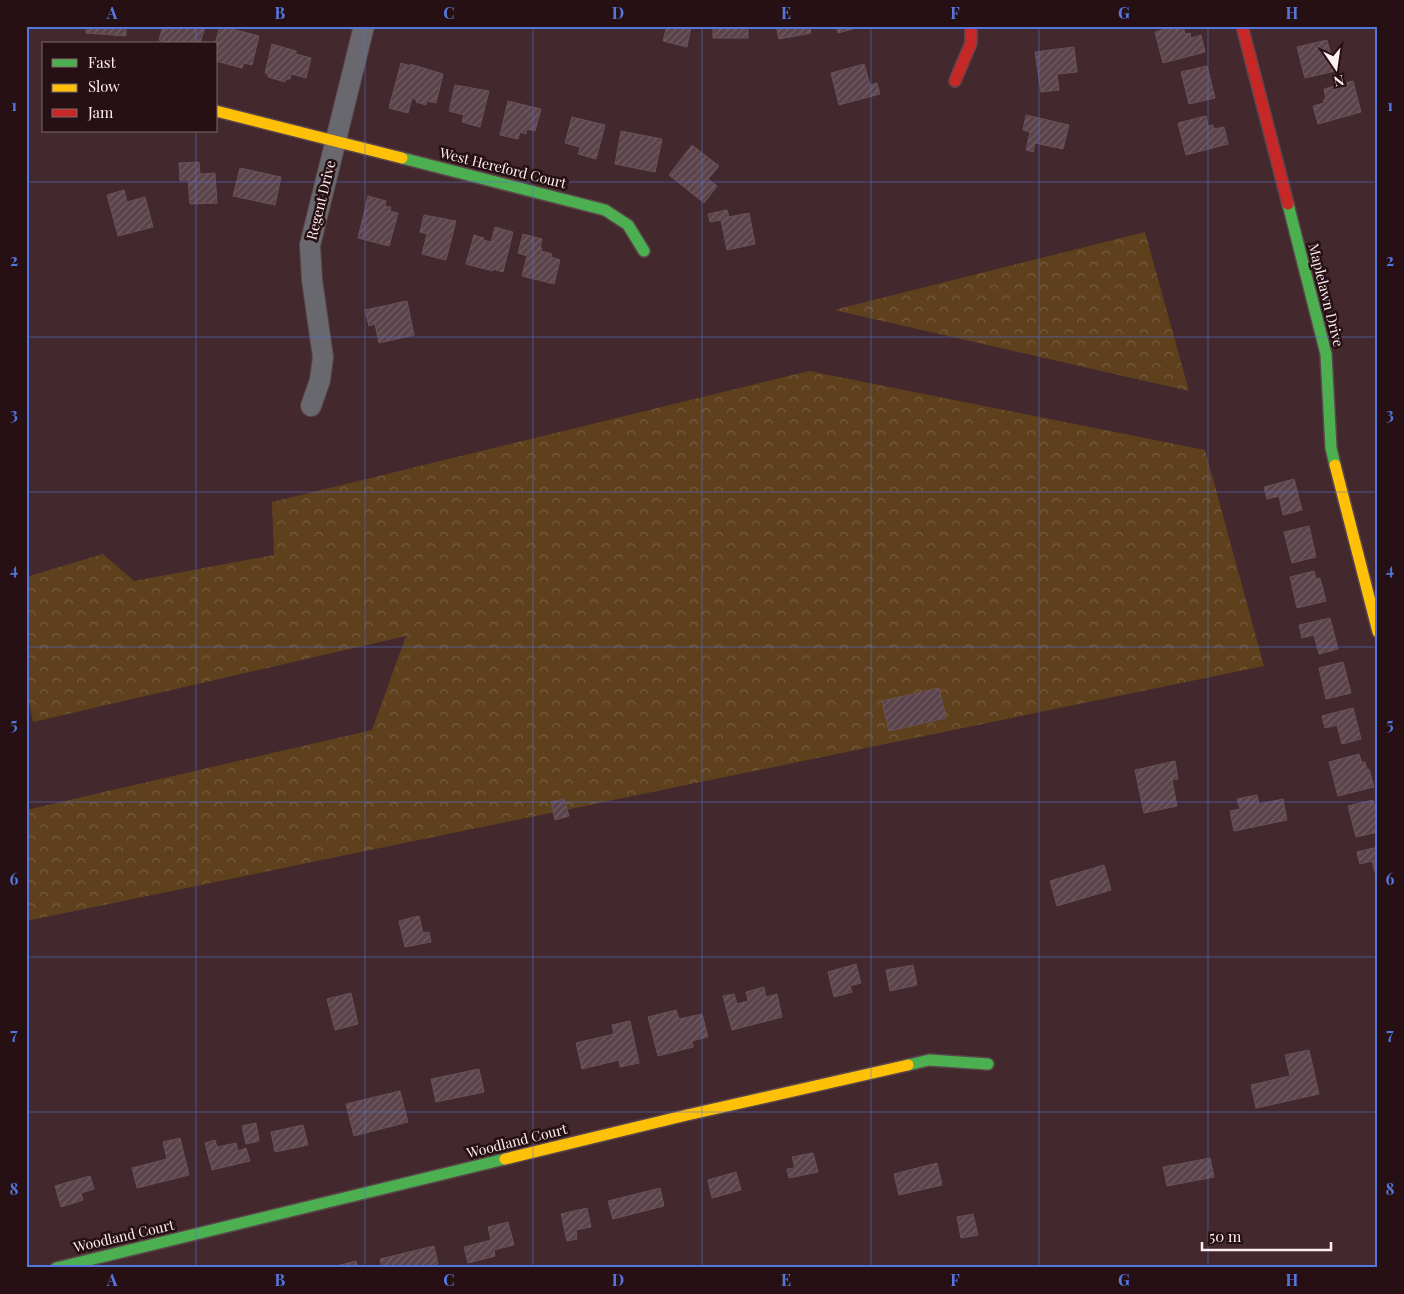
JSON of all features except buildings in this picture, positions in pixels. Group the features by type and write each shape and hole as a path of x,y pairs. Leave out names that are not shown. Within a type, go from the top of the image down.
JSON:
{"street":[{"name":"Regent Drive","path":"311,406 320,380 323,357 312,280 310,245 364,26"},
{"path":"956,81 971,43 971,26"},
{"name":"Maplelawn Drive","path":"1242,26 1326,354 1331,448 1378,632"},
{"name":"West Hereford Court","path":"218,112 604,210 628,225 644,251"},
{"name":"Woodland Court","path":"56,1268 677,1117 929,1060 988,1064"}],"green space":[{"path":"1145,232 1189,391 834,310"},
{"path":"809,371 1205,450 1264,666 26,921 26,810 372,730 406,636 33,722 26,687 26,577 103,554 134,581 274,555 272,502"}],"traffic: fast":[{"path":"402,158 605,210 628,225 644,251"},
{"path":"1288,204 1326,354 1331,448 1335,465"},
{"path":"908,1065 929,1060 988,1064"},
{"path":"56,1268 505,1159"}],"traffic: slow":[{"path":"218,112 402,158"},
{"path":"1335,465 1378,632"},
{"path":"505,1159 687,1115 908,1065"}],"traffic: jam":[{"path":"955,81 971,43 971,26"},
{"path":"1242,26 1288,204"}]}
